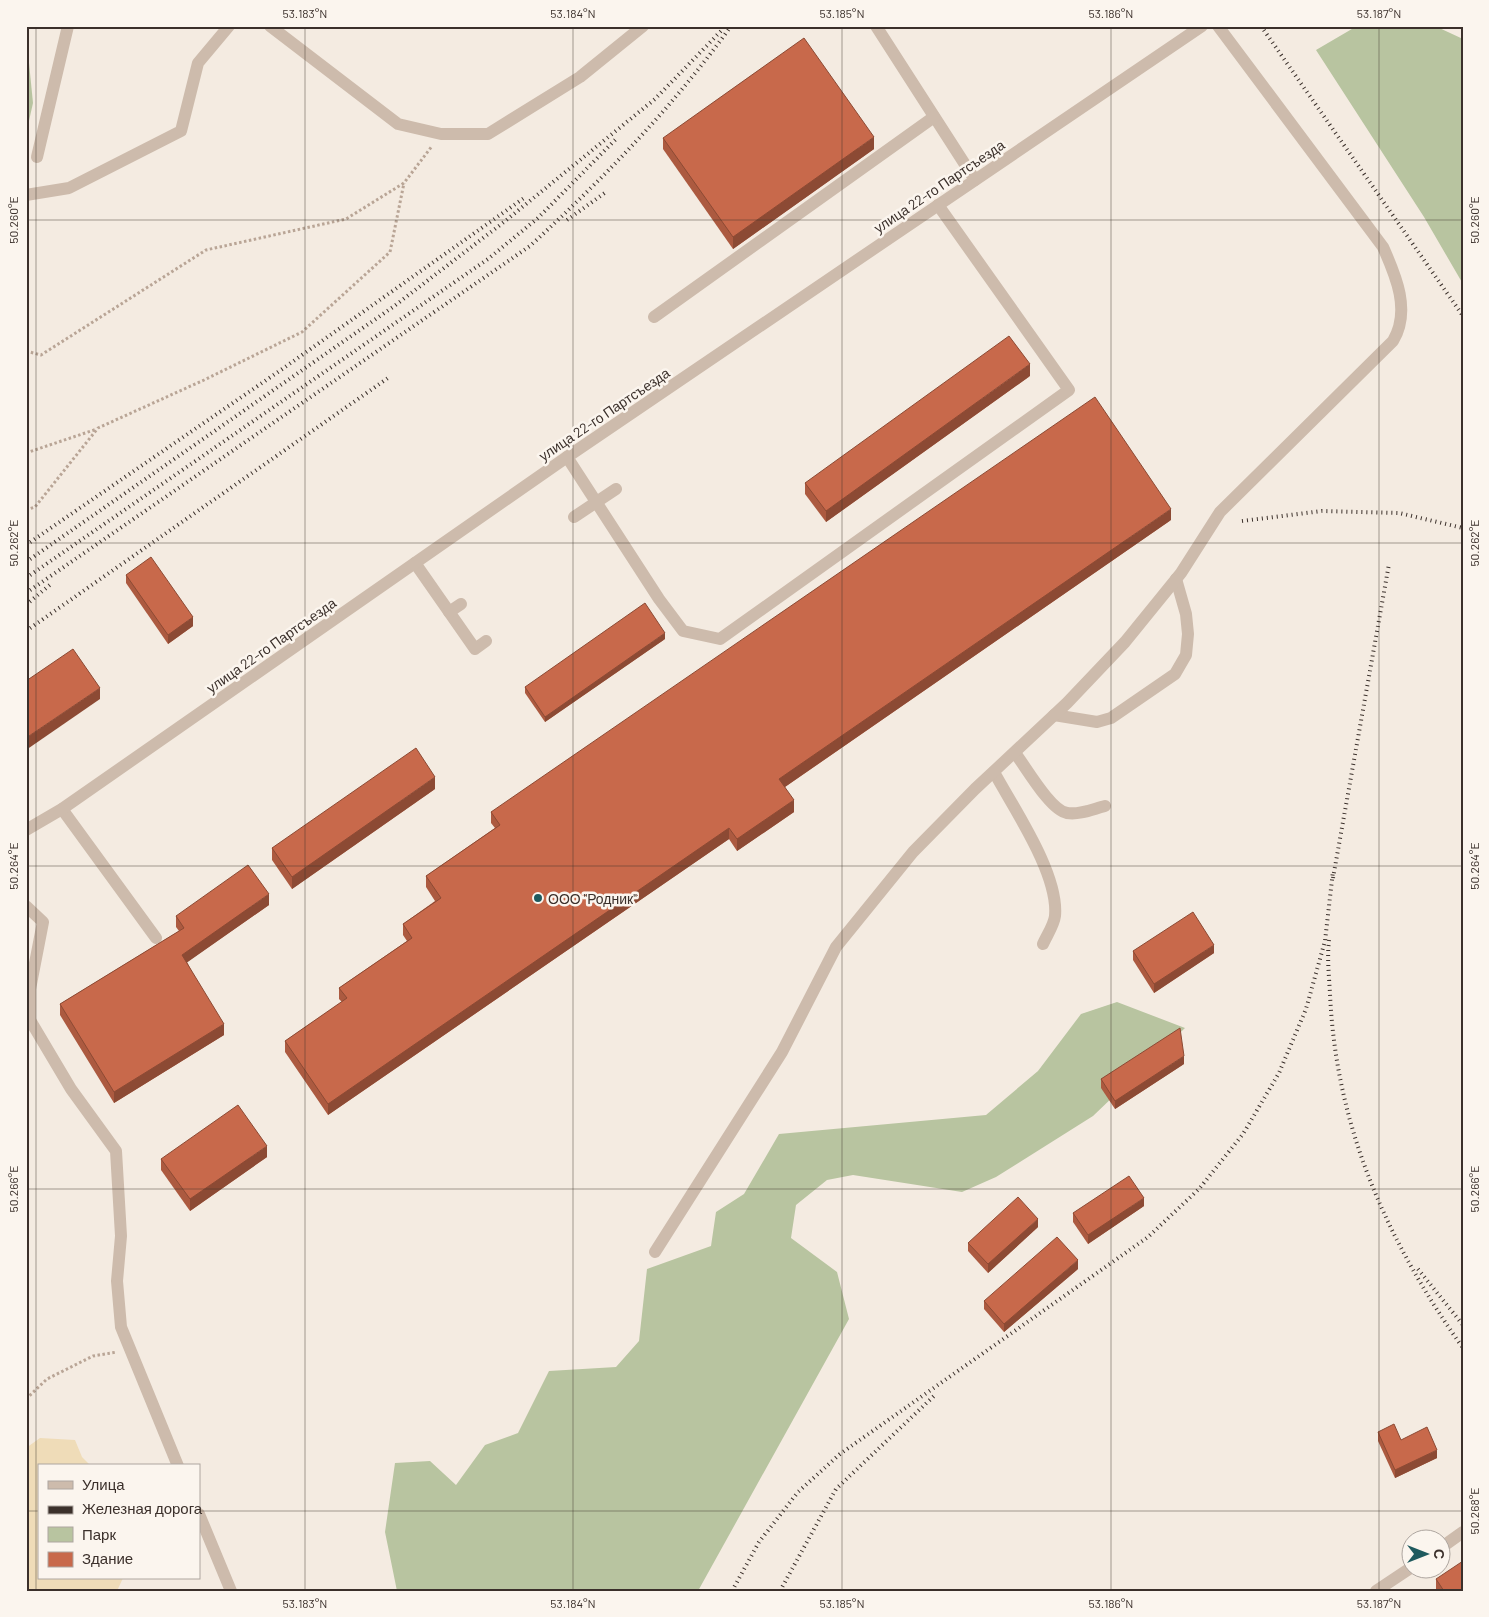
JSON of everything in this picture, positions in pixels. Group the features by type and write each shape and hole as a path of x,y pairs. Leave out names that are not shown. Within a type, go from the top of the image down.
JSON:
{"street":[{"path":"37,156 68,26"},
{"path":"26,195 69,188 181,131 198,63 229,26"},
{"path":"270,26 398,124 441,134 488,134 580,77 643,26"},
{"path":"876,26 975,180"},
{"name":"улица 22-го Партсъезда","path":"26,830 62,809 567,457 1202,26"},
{"path":"655,1252 782,1052 836,946 913,852 1054,715 1125,642 1176,579 1220,512 1393,341 1400,330 1402,315 1397,278 1383,247 1218,26"},
{"path":"654,317 934,117"},
{"path":"567,457 683,631 720,639 1069,390 938,205"},
{"path":"574,517 616,489"},
{"path":"415,563 475,649 486,641"},
{"path":"1054,715 1097,722 1111,718 1175,674 1186,655 1188,634 1186,614 1176,579"},
{"path":"449,612 461,604"},
{"path":"1015,753 1055,808 1066,813 1079,813 1105,806"},
{"path":"994,772 1050,876 1056,897 1055,918 1043,944"},
{"path":"62,809 156,938"},
{"path":"26,906 43,922 30,989 30,1020 71,1089 116,1151 121,1236 117,1281 121,1327 177,1464"},
{"path":"200,1516 231,1591"},
{"path":"1452,1540 1463,1532"},
{"path":"1376,1591 1402,1574"}],"path":[{"path":"26,351 41,355 206,250 346,219 404,183 441,134"},
{"path":"26,453 98,428 204,380 302,332 390,252 404,183"},
{"path":"26,510 35,508 98,428"},
{"path":"26,1398 47,1379 93,1356 130,1350"}],"green space":[{"path":"1357,26 1435,26 1463,39 1463,284 1424,217 1316,50"},
{"path":"26,61 29,63 33,103 26,134"},
{"path":"1117,1002 1185,1028 1093,1116 996,1177 962,1192 853,1175 827,1180 796,1205 791,1238 837,1272 849,1319 698,1591 397,1591 385,1532 395,1463 430,1461 456,1485 485,1445 518,1433 549,1371 616,1367 639,1341 647,1269 711,1246 716,1212 744,1194 779,1134 986,1115 1038,1071 1081,1014"}],"sand":[{"path":"40,1438 75,1440 82,1457 89,1464 38,1464 38,1580 122,1580 117,1591 26,1591 26,1448"}],"building":[{"path":"804,38 874,137 733,237 663,138"},
{"path":"1009,336 1030,364 826,511 805,483"},
{"path":"1095,397 1171,509 779,779 794,800 737,839 729,828 328,1104 285,1041 347,998 339,988 412,938 403,924 441,898 426,876 500,825 491,812"},
{"path":"151,557 193,617 168,635 126,575"},
{"path":"645,603 665,633 545,717 525,687"},
{"path":"73,649 100,688 26,738 26,681"},
{"path":"416,748 435,777 292,877 272,848"},
{"path":"248,865 269,894 182,955 224,1024 114,1092 60,1004 184,928 176,916"},
{"path":"1193,912 1214,945 1154,984 1133,951"},
{"path":"1180,1028 1184,1056 1115,1101 1101,1079"},
{"path":"238,1105 267,1146 190,1199 161,1159"},
{"path":"1129,1176 1144,1198 1088,1235 1073,1213"},
{"path":"1018,1197 1038,1219 988,1264 968,1243"},
{"path":"1057,1237 1078,1260 1004,1324 984,1301"},
{"path":"1394,1424 1401,1440 1427,1427 1437,1450 1395,1470 1378,1432"},
{"path":"1463,1561 1463,1591 1444,1591 1437,1580 1452,1580 1452,1568"}],"railway":[{"path":"26,593 530,246 611,168 636,141 686,85 731,26"},
{"path":"1261,26 1463,316"},
{"path":"26,562 393,307 504,222 655,99 722,30"},
{"path":"26,578 488,259 538,218 617,138"},
{"path":"567,220 606,192"},
{"path":"26,545 278,372 524,198"},
{"path":"26,631 388,378"},
{"path":"1242,521 1322,511 1399,513 1463,528"},
{"path":"1333,878 1389,564"},
{"path":"26,605 52,583"},
{"path":"732,1591 759,1542 798,1492 840,1454 1148,1237 1199,1189 1243,1134 1279,1073 1306,1009 1325,941 1333,871"},
{"path":"1329,940 1328,954 1334,1043 1343,1090 1355,1136 1370,1181 1389,1224 1436,1308 1463,1348"},
{"path":"1418,1269 1463,1325"},
{"path":"780,1591 836,1489 935,1395"}],"place":[{"name":"ООО \"Родник\"","path":"538,898"}]}
